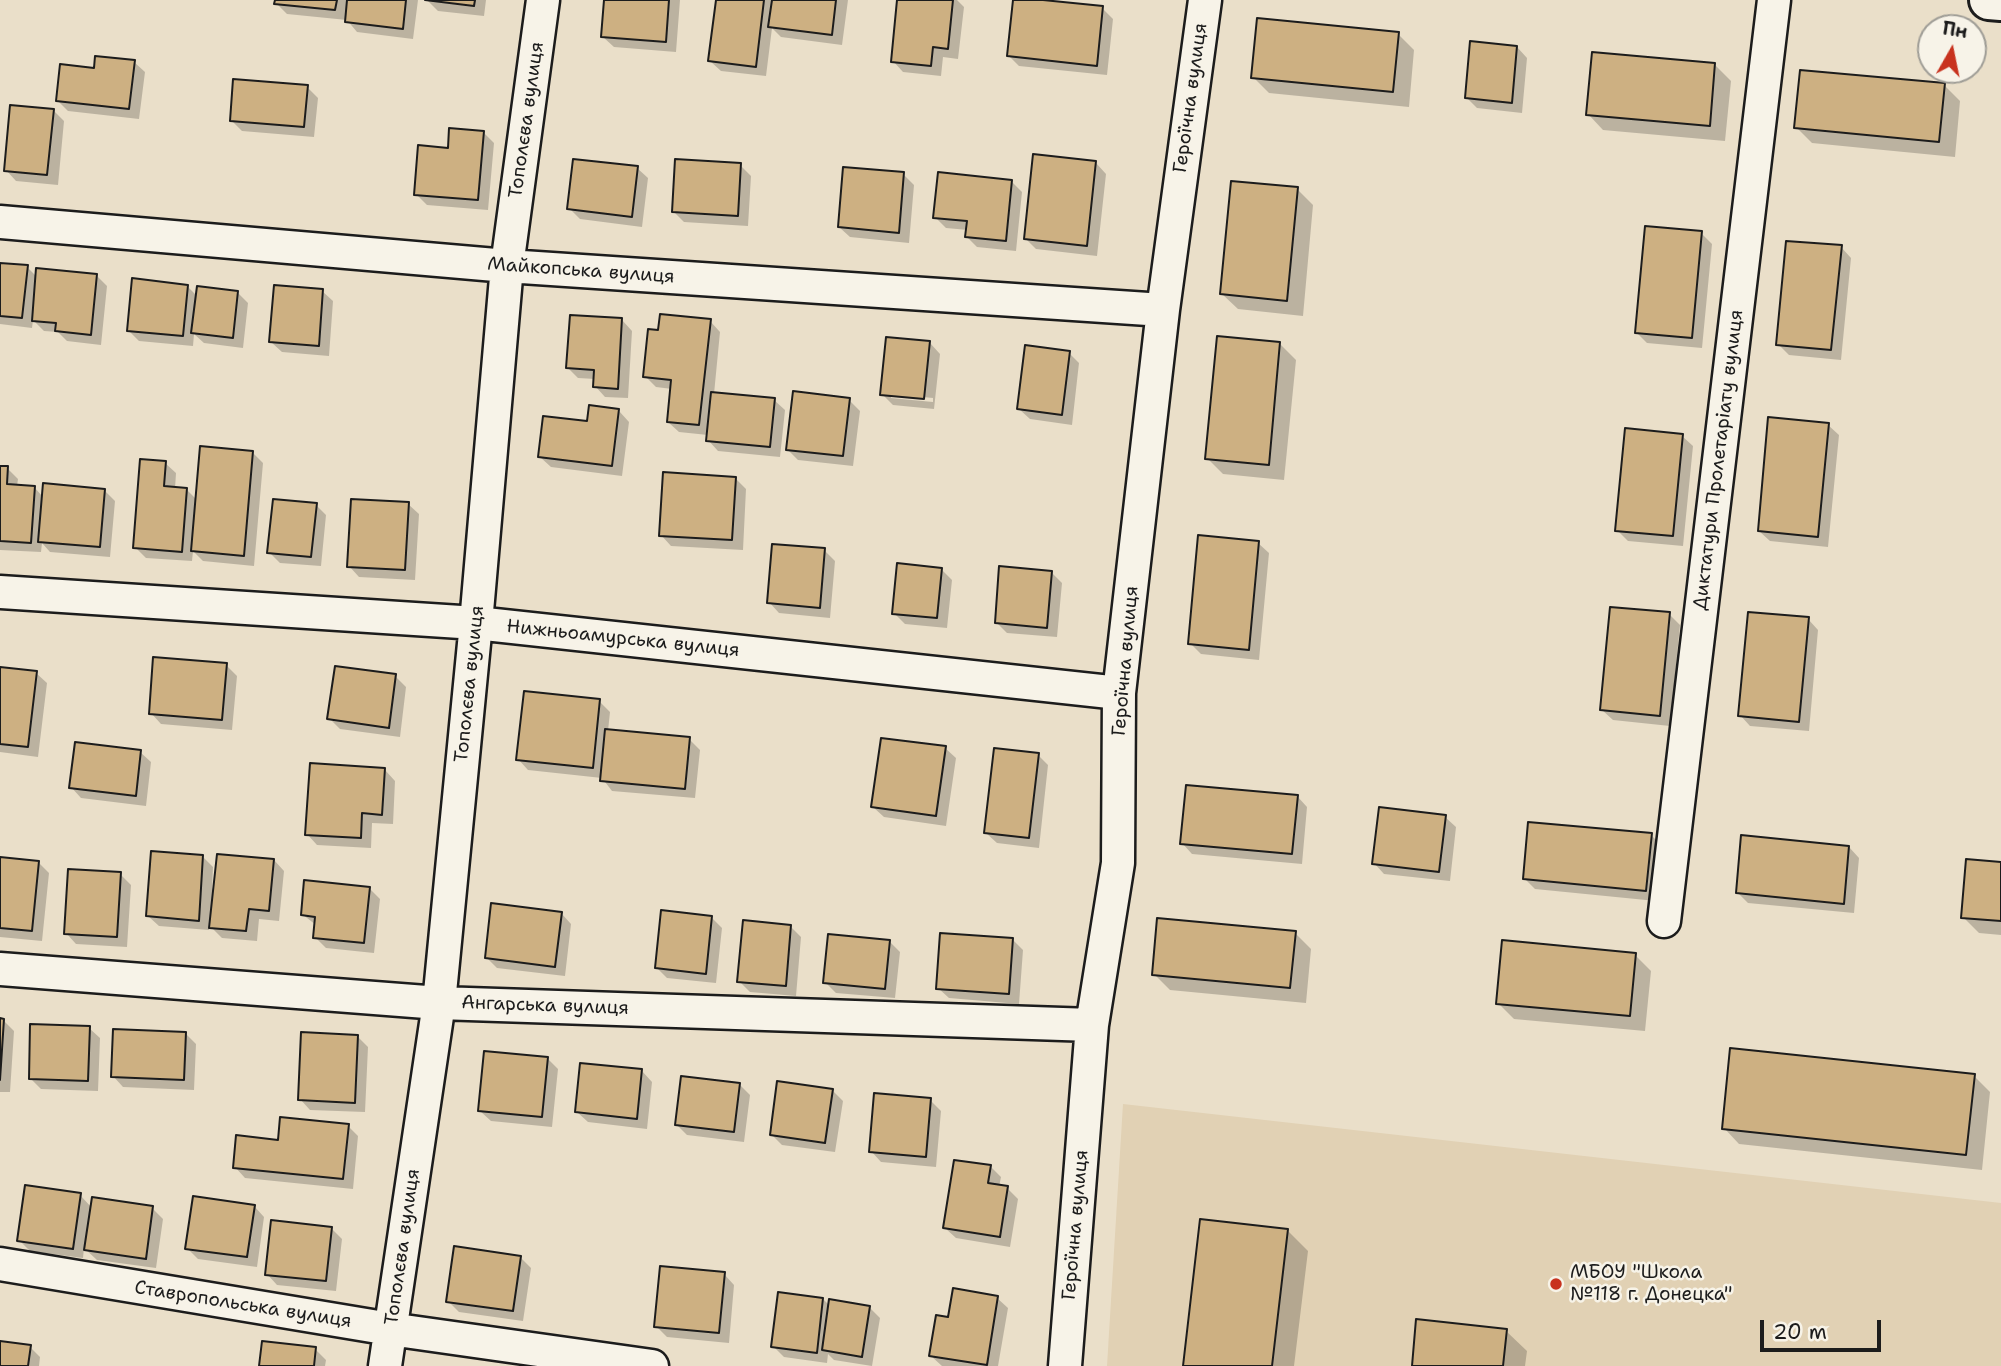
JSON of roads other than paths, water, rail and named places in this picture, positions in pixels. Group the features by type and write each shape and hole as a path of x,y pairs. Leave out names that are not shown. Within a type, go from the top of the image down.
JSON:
{"main road":[{"path":"1989,0 2001,1"}],"street":[{"name":"Тополєва вулиця","path":"385,1366 439,1003 507,266 542,0"},
{"name":"Героїчна вулиця","path":"1065,1366 1092,1025 1118,863 1119,693 1163,310 1205,0"},
{"name":"Диктатури Пролетаріату вулиця","path":"1664,920 1774,0"},
{"name":"Майкопська вулиця","path":"0,222 507,266 1163,310"},
{"name":"Нижньоамурська вулиця","path":"0,592 476,623 1119,693"},
{"name":"Ангарська вулиця","path":"0,969 439,1003 1092,1025"},
{"name":"Ставропольська вулиця","path":"0,1264 390,1329 652,1366"}],"place":[{"name":"МБОУ \"Школа №118 г. Донецка\"","path":"1556,1284"}]}
